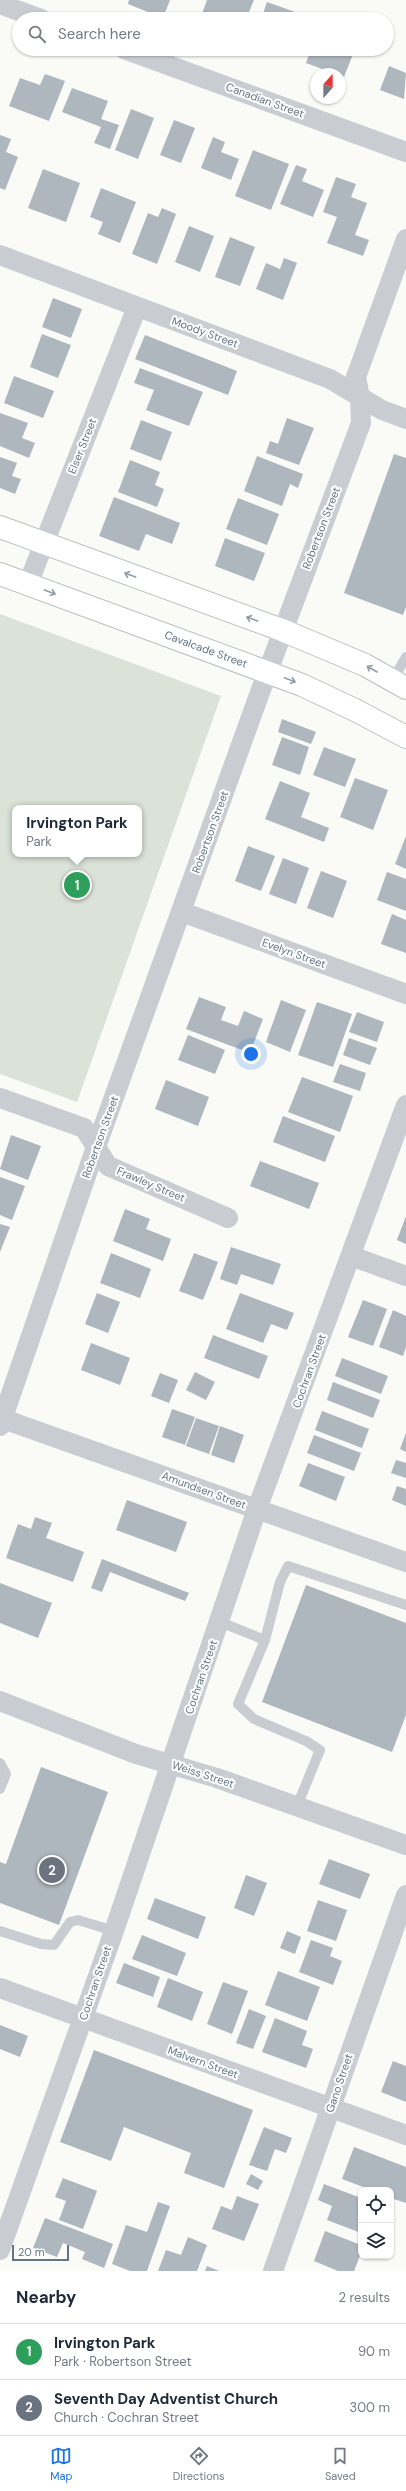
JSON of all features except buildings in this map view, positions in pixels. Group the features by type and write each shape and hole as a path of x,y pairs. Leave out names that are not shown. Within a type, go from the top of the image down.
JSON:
{"main road":[{"path":"0,527 282,630 365,665 399,685"},
{"name":"Cavalcade Street","path":"0,574 267,672 349,707 406,737"}],"street":[{"path":"0,4 22,12"},
{"name":"Canadian Street","path":"143,56 406,152"},
{"name":"Robertson Street","path":"1,1422 96,1147 182,912 282,630 361,423 360,397 356,377 406,239"},
{"name":"Moody Street","path":"0,254 330,379 382,410 406,419"},
{"name":"Elser Street","path":"28,584 137,307"},
{"name":"Evelyn Street","path":"182,912 406,994"},
{"name":"Frawley Street","path":"0,1098 84,1128 108,1166 228,1218"},
{"name":"Cochran Street","path":"0,2250 172,1764 257,1510 406,1105"},
{"path":"351,1256 406,1276"},
{"name":"Amundsen Street","path":"1,1422 406,1562"},
{"name":"Weiss Street","path":"0,1701 136,1754 172,1764 297,1806 406,1845"},
{"name":"Gano Street","path":"273,2271 406,1895"},
{"name":"Malvern Street","path":"0,1988 406,2135"}],"lane":[{"path":"399,685 406,657"},
{"path":"297,1806 320,1750 306,1741 254,1719 238,1704 264,1640 280,1582 288,1566 406,1605"},
{"path":"220,1622 264,1640"},
{"path":"0,1763 6,1774 0,1789"},
{"path":"0,1931 41,1944 54,1946 70,1922 78,1920 114,1931"}],"shaded area":[{"path":"0,614 221,696 77,1102 0,1074"}],"place":[{"name":"Irvington Park","path":"77,885"},
{"name":"Seventh Day Adventist Church","path":"52,1870"}]}
